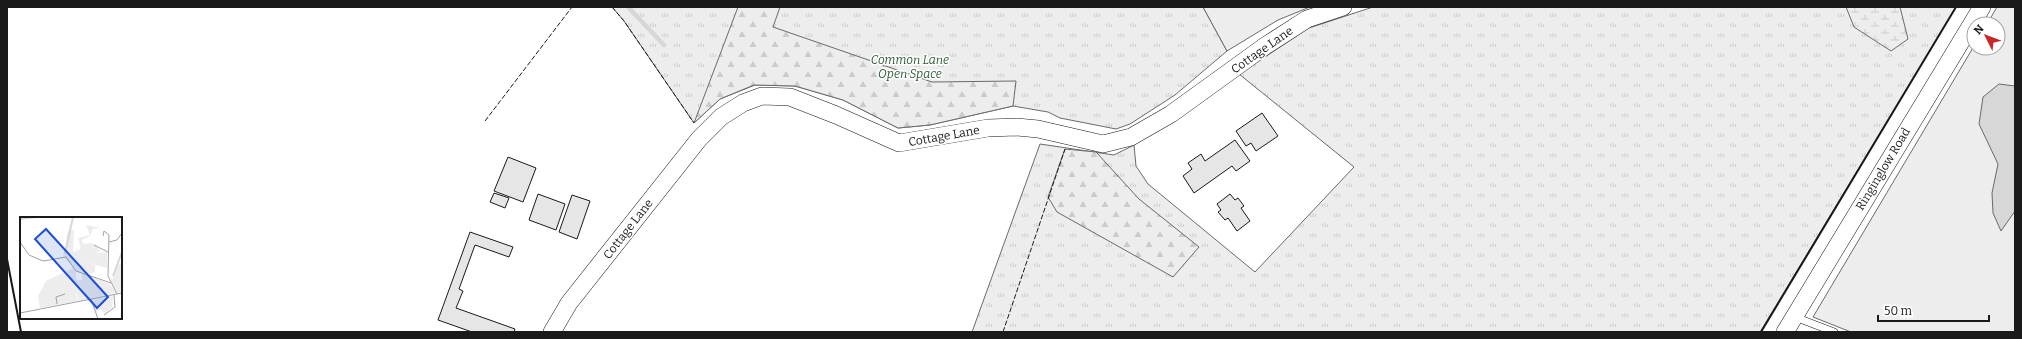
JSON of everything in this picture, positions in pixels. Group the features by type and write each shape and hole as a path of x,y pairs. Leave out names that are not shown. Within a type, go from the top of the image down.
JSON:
{"street":[{"name":"Cottage Lane","path":"552,332 569,304 699,139 721,117 743,103 762,96 790,97 836,115 899,143 988,128 1017,127 1103,144 1131,137 1171,114 1265,46 1308,19 1343,7"},
{"name":"Ringinglow Road","path":"1785,332 1982,7"}],"lane":[{"path":"1794,316 1834,332"}],"green space":[{"name":"Common Lane Open Space","path":"612,7 1203,7 1227,51 1175,95 1130,124 1116,129 1060,118 1048,112 1013,106 930,125 898,128 843,100 795,86 755,85 720,99 694,123 624,21"},
{"path":"738,7 780,7 773,27 932,82 1016,81 1013,106 930,125 898,128 843,100 795,86 754,85 720,99 694,123"},
{"path":"1373,7 1956,7 1760,332 972,332 1040,144 1114,155 1134,145 1136,166 1148,184 1255,272 1354,167 1239,74 1309,28"},
{"path":"1846,7 1900,7 1908,39 1891,51 1854,27"},
{"path":"1065,149 1096,152 1139,199 1199,247 1173,277 1057,212 1048,197"}],"shaded area":[{"path":"1203,7 1310,7 1278,20 1227,51"},
{"path":"1997,7 2015,7 2015,332 1851,332 1813,317 1968,56 2006,56 2006,16 1992,16"},
{"path":"1999,84 2015,86 2015,211 2001,231 1993,213 1992,193 1998,164 1979,124 1983,97"}],"building":[{"path":"1262,113 1278,136 1256,151 1251,143 1246,146 1236,131"},
{"path":"1235,140 1250,161 1236,171 1232,166 1194,193 1183,176 1192,169 1188,163 1201,154 1205,161"},
{"path":"508,157 536,168 523,202 494,191"},
{"path":"494,193 509,198 505,208 490,202"},
{"path":"538,194 565,204 556,230 529,220"},
{"path":"1230,194 1235,200 1238,198 1244,206 1241,208 1250,221 1237,231 1228,218 1225,220 1218,212 1221,210 1217,204"},
{"path":"572,195 590,201 577,239 559,232"},
{"path":"470,232 513,247 509,257 475,245 459,289 463,291 456,308 515,329 514,332 472,332 438,320"}],"waterway":[{"path":"628,7 664,45"}],"fence":[{"path":"485,121 572,7"},
{"path":"612,7 624,21 694,123"},
{"path":"1003,332 1065,149"}],"wall":[{"path":"1761,332 1956,7"},
{"path":"7,259 21,332"}]}
